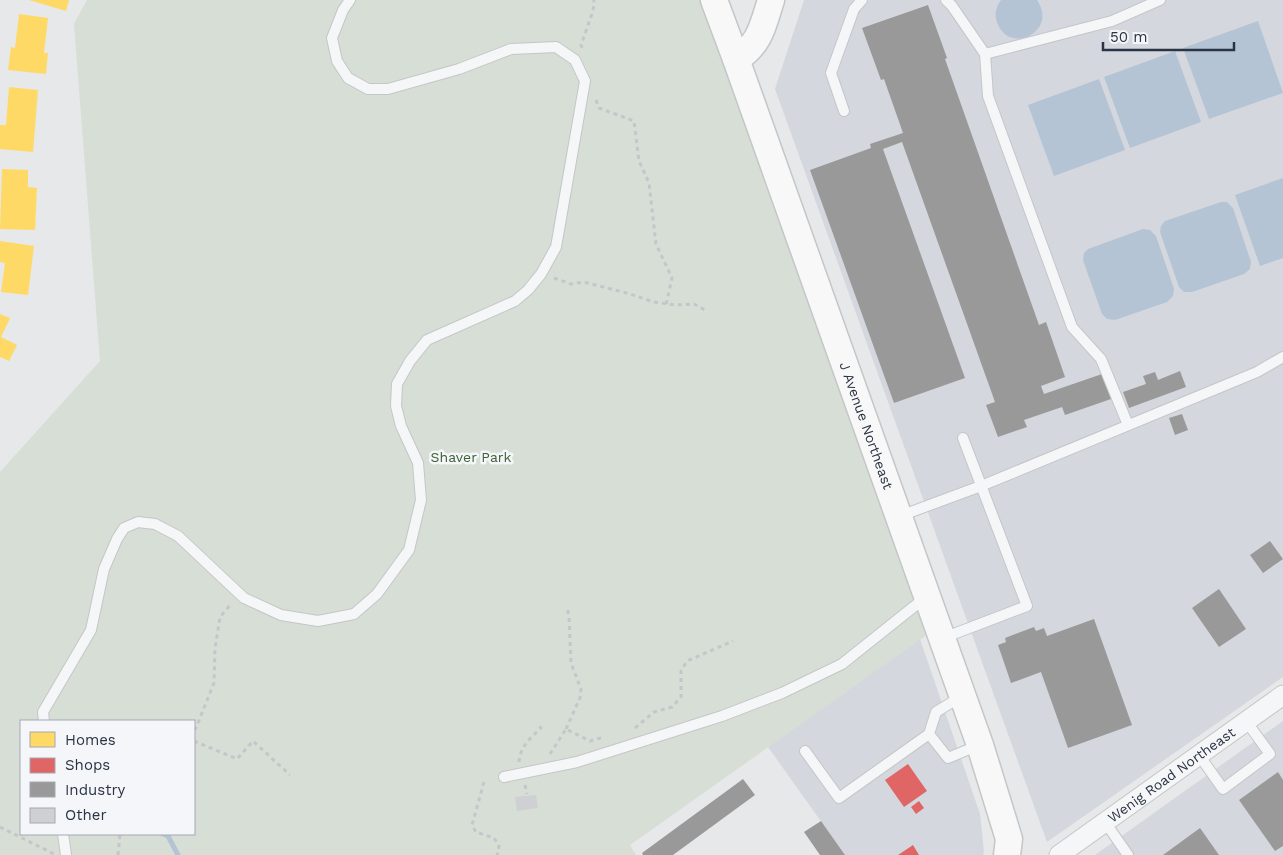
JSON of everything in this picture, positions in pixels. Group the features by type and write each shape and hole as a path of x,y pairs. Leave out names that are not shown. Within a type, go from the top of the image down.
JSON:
{"street":[{"name":"J Avenue Northeast","path":"714,0 980,745 1009,838 1007,855"},
{"path":"736,59 746,53 760,36 771,0"},
{"name":"Wenig Road Northeast","path":"1059,855 1246,721 1280,703"}],"lane":[{"path":"44,720 42,712 91,630 104,569 116,539 124,528 138,522 155,524 178,536 244,598 281,615 318,622 354,614 377,594 409,550 422,500 418,463 401,426 396,406 397,384 410,361 427,340 515,301 528,290 541,274 556,247 585,81 575,60 556,47 510,49 459,69 414,82 388,89 368,89 348,78 337,61 332,38 342,10 350,0"},
{"path":"844,111 831,73 854,9 862,0"},
{"path":"946,0 985,54 988,96 1072,327 1101,359 1128,425"},
{"path":"985,54 1112,22 1160,0"},
{"path":"899,516 981,486 1257,372 1283,357"},
{"path":"942,638 1027,606 963,438"},
{"path":"504,777 577,762 722,716 782,693 842,664 927,596"},
{"path":"805,751 839,798 929,734 936,712 962,696"},
{"path":"1199,755 1223,789 1270,754 1246,721"},
{"path":"929,734 948,758 980,745"},
{"path":"1105,822 1128,855"},
{"path":"63,835 66,855"}],"path":[{"path":"583,54 581,45 593,11 594,0"},
{"path":"596,99 599,108 634,121 639,161 649,183 656,244 672,278 666,305"},
{"path":"541,274 571,284 584,282 621,291 666,305 694,304 705,310"},
{"path":"195,729 214,683 215,648 220,617 239,593"},
{"path":"548,756 566,729 580,698 581,689 571,663 569,618 566,607"},
{"path":"627,731 636,728 654,712 672,707 680,697 681,670 687,661 733,641"},
{"path":"523,773 519,761 522,750 541,728 536,724"},
{"path":"566,729 590,741 608,736"},
{"path":"195,740 237,760 253,741 290,775"},
{"path":"519,761 526,760"},
{"path":"484,782 472,825 476,832 494,838 499,846 497,855"},
{"path":"0,827 57,855"},
{"path":"118,855 120,835"}],"shaded area":[{"path":"804,0 1283,0 1283,677 1047,842 775,89"},
{"path":"920,639 980,814 983,855 845,855 768,747"},
{"path":"1283,721 1283,855 1095,855"}],"green space":[{"name":"Shaver Park","path":"87,0 714,0 938,627 630,845 636,855 0,855 0,472 100,361 74,24"}],"water":[{"path":"1001,0 1037,0 1042,12 1042,22 1037,30 1029,36 1020,38 1011,37 1003,32 996,16"},
{"path":"1258,21 1283,93 1209,119 1183,48"},
{"path":"1175,51 1201,122 1130,148 1104,77"},
{"path":"1099,79 1125,150 1054,176 1028,105"},
{"path":"1283,178 1283,258 1260,266 1235,195"},
{"path":"1221,202 1227,202 1233,208 1251,262 1250,269 1244,274 1192,292 1184,292 1179,287 1160,232 1161,226 1165,221"},
{"path":"1143,229 1150,230 1156,236 1174,289 1173,296 1167,302 1115,320 1107,319 1102,314 1083,260 1084,253 1088,249"}],"building: Homes":[{"path":"29,0 69,0 66,11"},
{"path":"19,14 48,18 44,53 48,53 46,74 8,70 11,47 15,48"},
{"path":"9,87 38,90 33,152 0,149 0,125 6,125"},
{"path":"2,169 28,170 28,187 37,188 35,230 0,229"},
{"path":"0,241 34,246 28,295 1,292 5,263 0,262"},
{"path":"0,314 10,318 1,337 17,345 9,361 0,357"}],"building: Shops":[{"path":"908,764 927,791 904,807 885,780"},
{"path":"919,801 924,808 916,814 911,807"},
{"path":"913,845 919,855 898,855"}],"building: Industry":[{"path":"928,5 947,58 945,59 1039,325 1046,322 1065,377 1041,386 1044,394 1102,374 1111,399 1065,415 1062,407 1024,420 1027,427 998,437 986,405 995,402 902,142 883,149 965,378 894,403 810,170 871,148 870,144 903,133 884,79 881,80 862,28"},
{"path":"1180,371 1186,387 1129,408 1123,392 1146,384 1143,376 1155,372 1158,380"},
{"path":"1182,414 1188,430 1175,435 1169,418"},
{"path":"1270,541 1283,559 1263,573 1250,555"},
{"path":"1219,589 1246,629 1219,647 1192,608"},
{"path":"1094,619 1132,725 1068,748 1041,672 1011,683 998,645 1006,642 1005,638 1034,627 1036,631 1044,628 1047,636"},
{"path":"1278,772 1283,780 1283,846 1275,851 1239,800"},
{"path":"743,779 755,795 673,855 643,855 642,853"},
{"path":"821,821 845,855 820,855 804,832"},
{"path":"1200,828 1219,855 1163,855"}],"building: Other":[{"path":"536,795 538,808 517,811 515,797"}],"waterway":[{"path":"166,835 168,836 178,855"}]}
